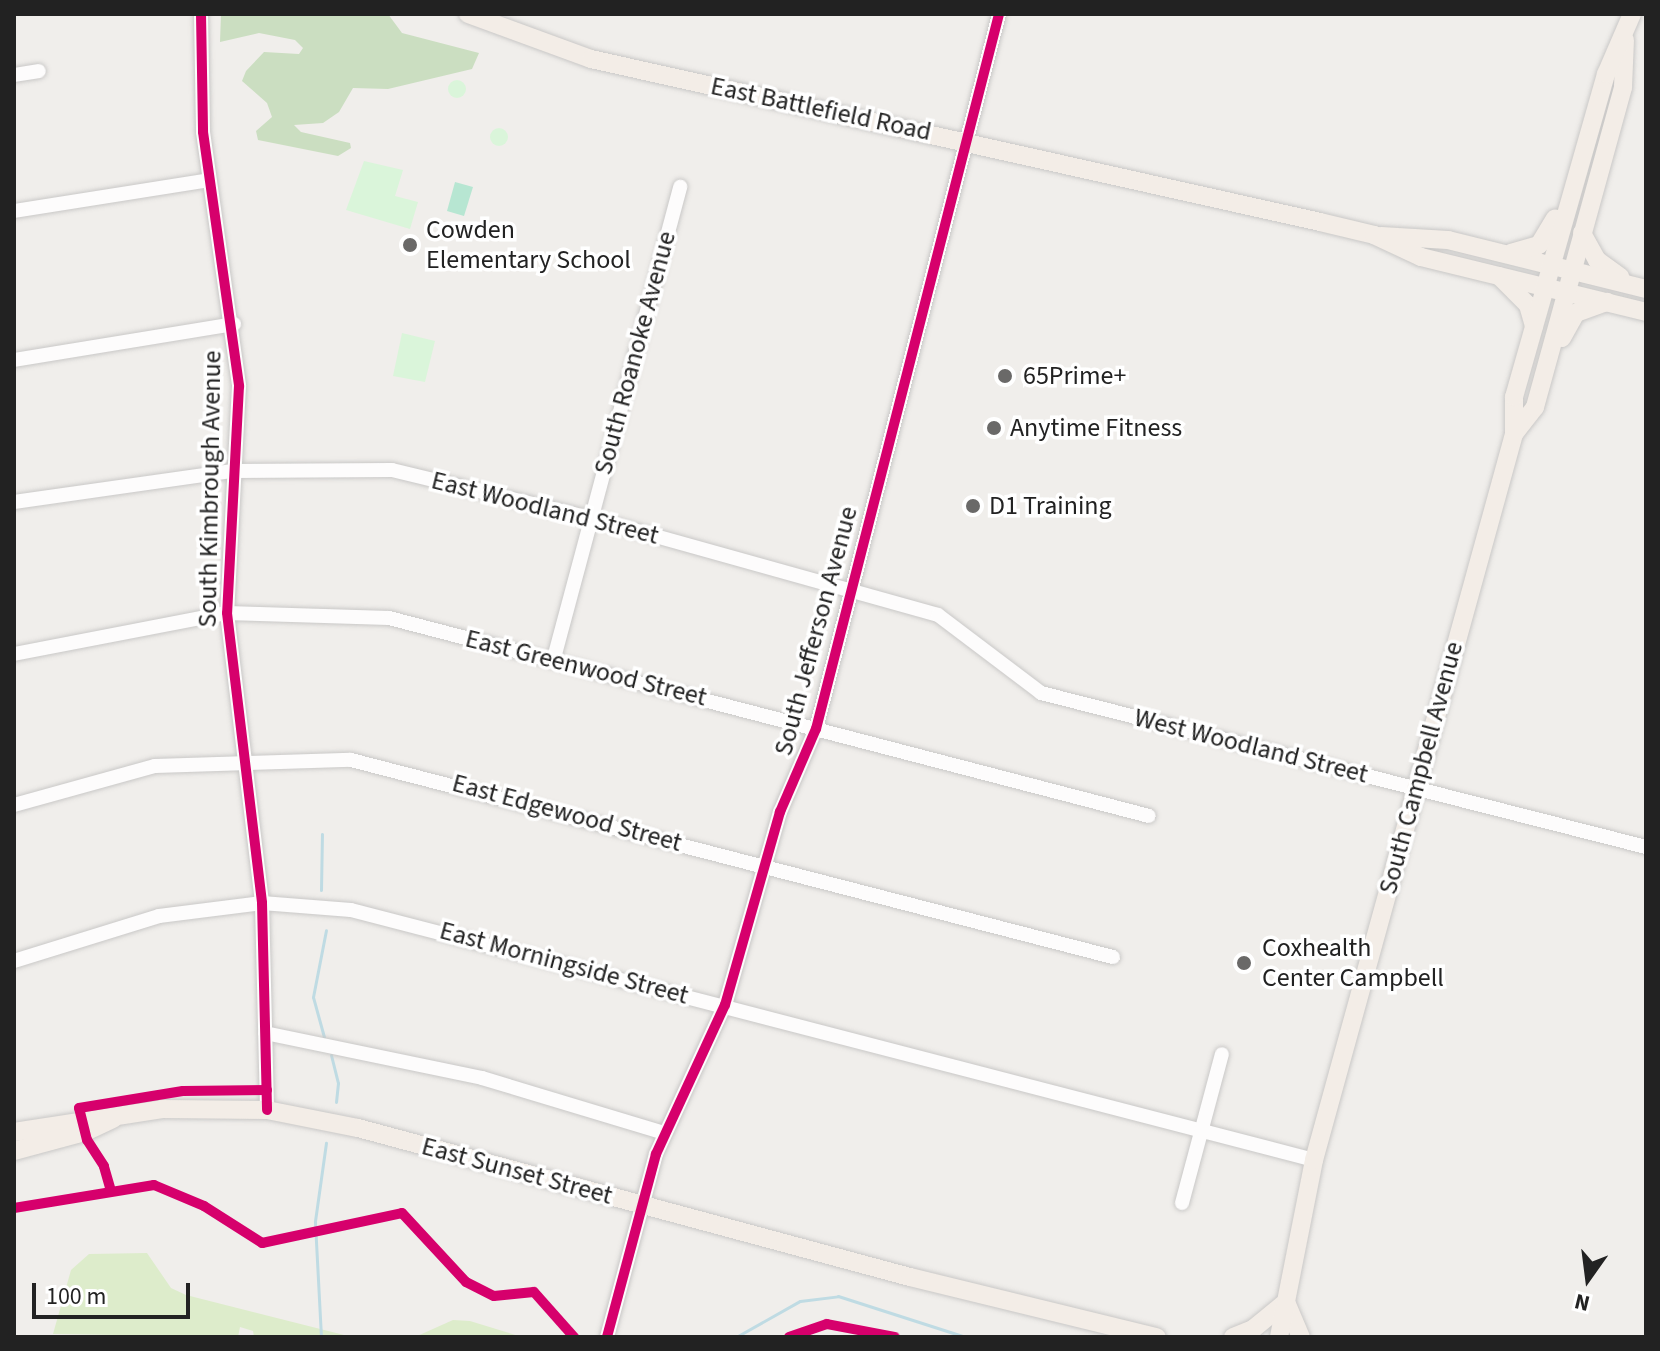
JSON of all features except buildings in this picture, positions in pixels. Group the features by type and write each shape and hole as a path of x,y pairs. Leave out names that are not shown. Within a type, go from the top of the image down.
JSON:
{"main road":[{"name":"East Battlefield Road","path":"468,14 591,59 1374,235"},
{"name":"South Campbell Avenue","path":"1514,434 1527,423 1538,395 1623,87 1625,40 1632,14"},
{"name":"South Campbell Avenue","path":"1279,1337 1314,1160 1514,434 1514,397 1606,74 1625,40"},
{"path":"1503,253 1529,251 1546,239 1588,138"},
{"path":"1582,233 1597,260 1637,286"},
{"path":"1374,235 1428,237 1637,286"},
{"path":"1374,235 1421,257 1646,312"},
{"path":"1497,275 1528,305 1534,328"},
{"path":"1538,395 1568,322 1587,306 1607,302"},
{"name":"East Sunset Street","path":"14,1132 93,1116 119,1116 162,1109 267,1110 358,1128 910,1277 1157,1337"},
{"name":"East Sunset Street","path":"14,1151 85,1132 119,1116"},
{"path":"1233,1337 1253,1329 1286,1302 1301,1337"}],"street":[{"name":"South Kimbrough Avenue","path":"201,14 198,59 209,180 234,324 239,386 227,613 262,903 267,1110"},
{"name":"South Jefferson Avenue","path":"607,1337 640,1204 664,1133 725,1005 780,812 816,729 999,14"},
{"path":"14,75 39,71"},
{"path":"14,211 209,180"},
{"name":"South Roanoke Avenue","path":"554,658 680,187"},
{"path":"14,360 234,324"},
{"name":"East Woodland Street","path":"14,502 233,471 342,466 392,470 591,518 852,588 938,615 1041,693"},
{"name":"East Greenwood Street","path":"14,654 227,613 389,618 554,658 1149,816"},
{"name":"West Woodland Street","path":"1041,693 1646,847"},
{"name":"East Edgewood Street","path":"14,805 155,766 243,760 351,760 383,765 1113,957"},
{"name":"East Morningside Street","path":"14,961 121,924 262,903 397,919 1314,1160"},
{"path":"265,1033 482,1078 664,1133"},
{"path":"1182,1203 1222,1054"}],"green space":[{"path":"221,14 388,14 402,33 479,53 472,69 388,89 353,88 339,112 323,123 294,125 301,132 350,143 351,148 338,156 258,140 256,131 272,117 267,103 242,81 246,71 264,52 299,54 303,48 295,40 259,33 220,42"},
{"path":"457,80 466,89 457,98 448,89"},
{"path":"495,128 503,128 508,137 506,144 495,146 490,141 490,133"},
{"path":"364,161 403,170 395,196 418,202 410,229 346,210"},
{"path":"455,182 473,187 464,216 447,211"},
{"path":"402,333 435,341 425,382 393,376"},
{"path":"147,1253 171,1288 186,1295 352,1337 254,1337 253,1331 240,1327 238,1337 53,1334 71,1270 89,1254"},
{"path":"453,1320 470,1321 522,1337 415,1337"}],"waterway":[{"path":"321,890 322,834"},
{"path":"324,1037 313,997 326,930"},
{"path":"331,1055 338,1083 336,1102"},
{"path":"321,1337 315,1221 326,1143"},
{"path":"736,1337 800,1301 838,1296 966,1337"}],"cycle path":[{"path":"201,14 203,132 239,386 227,613 262,903 267,1110"},
{"path":"607,1337 656,1154 725,1005 780,812 816,729 999,14"},
{"path":"111,1191 104,1166 87,1140 79,1108 183,1091 267,1090"},
{"path":"14,1208 154,1185 204,1206 262,1243 402,1213 466,1282 494,1296 534,1292 574,1337"},
{"path":"789,1337 827,1324 895,1337"}],"place":[{"name":"Cowden Elementary School","path":"410,245"},
{"name":"65Prime+","path":"1005,376"},
{"name":"Anytime Fitness","path":"994,428"},
{"name":"D1 Training","path":"973,506"},
{"name":"Coxhealth Center Campbell","path":"1244,963"}]}
